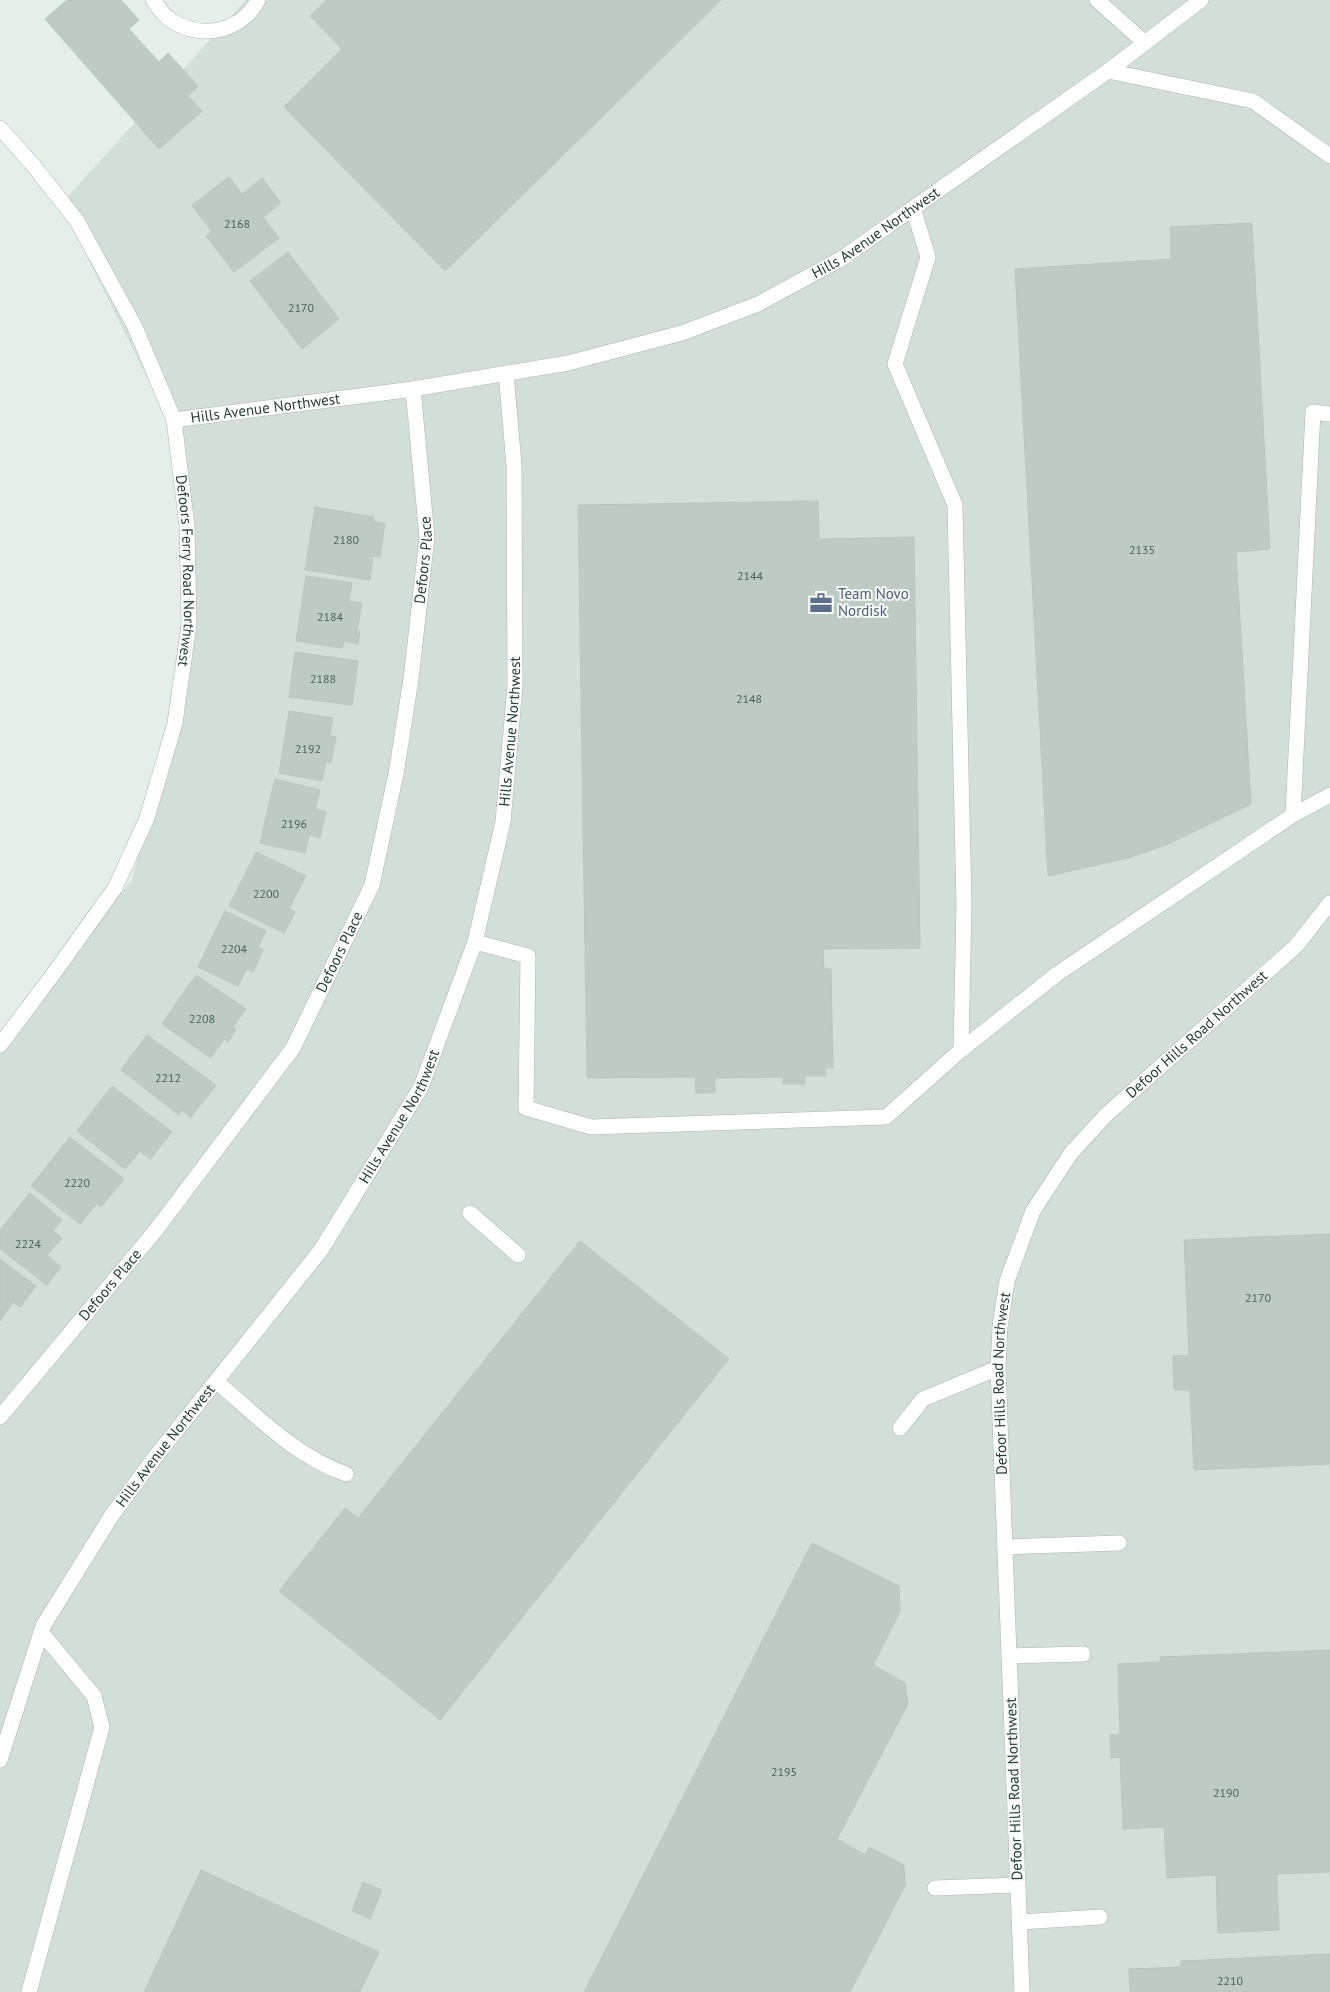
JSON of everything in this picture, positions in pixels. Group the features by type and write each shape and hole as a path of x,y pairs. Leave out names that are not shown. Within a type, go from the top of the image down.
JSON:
{"street":[{"path":"153,0 166,18 184,28 210,32 234,25 252,11 258,0"},
{"path":"1097,0 1145,43"},
{"name":"Hills Avenue Northwest","path":"174,420 413,389 568,363 673,335 758,304 841,258 1108,71 1201,0"},
{"path":"1108,71 1253,101 1330,156"},
{"name":"Defoors Ferry Road Northwest","path":"0,128 33,165 77,221 135,326 174,420 187,526 189,625 175,723 147,818 115,888 0,1045"},
{"path":"913,208 928,257 895,364 955,505 964,904 961,1050"},
{"name":"Hills Avenue Northwest","path":"0,1760 43,1626 112,1515 156,1456 321,1250 421,1087 475,942 503,822 515,686 514,465 506,373"},
{"name":"Defoors Place","path":"0,1417 156,1230 293,1048 372,885 399,755 411,679 427,538 413,389"},
{"path":"1293,815 1313,412 1330,414"},
{"path":"475,942 528,956 526,1108 590,1127 886,1117 961,1050 1056,974 1293,815 1330,795"},
{"name":"Defoor Hills Road Northwest","path":"1022,1992 998,1368 1000,1327 1007,1281 1033,1211 1071,1153 1106,1115 1296,946 1330,903"},
{"path":"470,1213 518,1255"},
{"path":"900,1428 923,1399 998,1368"},
{"path":"217,1382 286,1441 325,1466 346,1474"},
{"path":"1005,1548 1119,1543"},
{"path":"28,1992 102,1727 94,1696 41,1632"},
{"path":"1009,1656 1084,1654"},
{"path":"935,1888 1018,1885"},
{"path":"1020,1922 1100,1917"}],"shaded area":[{"path":"246,0 1330,0 1330,1992 0,1992 0,1039 132,880 186,670 178,440 61,204"}],"building":[{"path":"67,0 121,0 139,20 129,29 159,62 168,53 198,86 188,96 202,111 159,149 45,19"},
{"path":"327,0 721,0 445,271 284,107 342,49 310,16"},
{"path":"229,177 242,194 262,178 281,203 263,217 279,238 234,272 206,236 212,232 192,205"},
{"path":"1252,223 1270,549 1236,552 1251,804 1168,844 1132,857 1048,876 1015,269 1171,259 1170,227"},
{"path":"288,252 339,319 302,349 250,281"},
{"path":"818,501 819,539 914,537 920,948 823,949 824,969 831,969 833,1068 825,1068 826,1076 805,1076 805,1084 783,1084 783,1077 715,1078 715,1093 696,1093 695,1077 587,1078 578,505"},
{"path":"315,507 374,517 373,521 385,524 380,557 373,556 370,580 305,570"},
{"path":"306,576 352,583 349,601 362,603 357,631 360,631 358,644 344,641 342,648 296,641"},
{"path":"295,652 358,661 352,705 289,697"},
{"path":"289,711 333,718 330,736 336,737 331,762 326,762 322,781 279,773"},
{"path":"275,779 320,790 315,809 326,812 320,838 309,835 305,853 260,843"},
{"path":"256,852 306,876 289,909 295,912 284,933 229,906"},
{"path":"225,911 266,931 258,947 263,950 253,972 246,969 238,986 198,967"},
{"path":"196,975 246,1009 233,1027 236,1030 228,1042 224,1039 211,1058 162,1024"},
{"path":"147,1035 216,1085 191,1117 182,1110 179,1115 121,1070"},
{"path":"112,1086 172,1132 150,1159 140,1151 125,1169 77,1131"},
{"path":"70,1137 124,1179 101,1207 97,1203 80,1224 31,1186"},
{"path":"30,1193 62,1220 53,1231 62,1238 47,1255 61,1267 47,1285 0,1249 0,1230"},
{"path":"1330,1234 1330,1464 1194,1470 1190,1390 1174,1390 1173,1356 1189,1355 1184,1240"},
{"path":"580,1241 729,1359 440,1720 279,1591 345,1508 358,1518"},
{"path":"0,1259 36,1286 20,1307 13,1302 0,1321"},
{"path":"812,1543 899,1586 900,1611 873,1665 905,1683 908,1704 837,1839 865,1855 869,1847 904,1865 905,1886 850,1992 584,1992"},
{"path":"1330,1650 1330,1872 1277,1874 1279,1930 1218,1933 1216,1875 1167,1878 1164,1827 1123,1829 1120,1757 1111,1758 1110,1735 1120,1735 1118,1664 1160,1662 1160,1657"},
{"path":"201,1870 379,1952 360,1992 144,1992"},
{"path":"363,1882 382,1890 370,1919 352,1911"},
{"path":"1330,1954 1330,1992 1130,1992 1129,1969 1181,1967 1181,1961"}],"place":[{"name":"Team Novo Nordisk","path":"821,603"}]}
